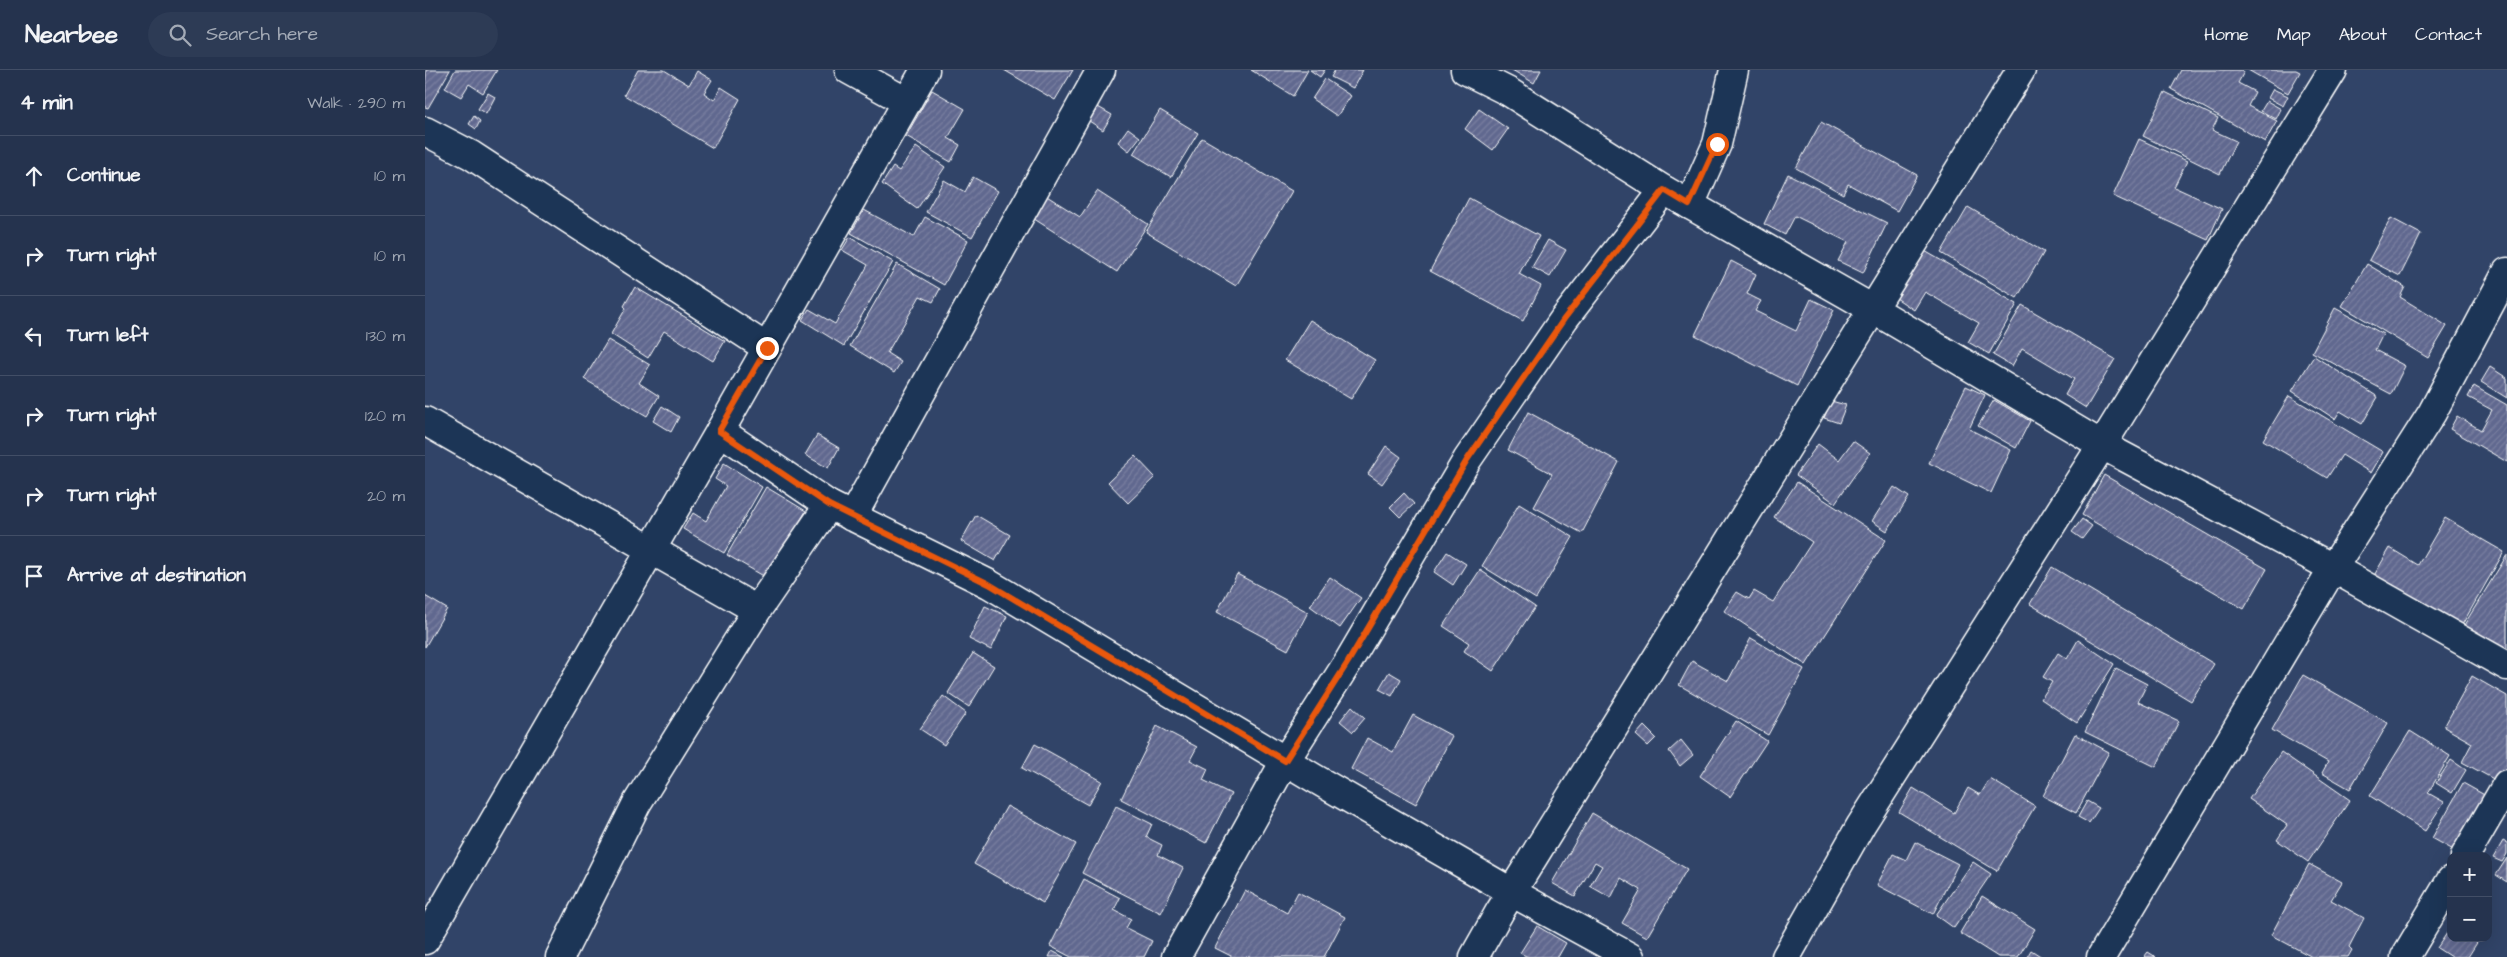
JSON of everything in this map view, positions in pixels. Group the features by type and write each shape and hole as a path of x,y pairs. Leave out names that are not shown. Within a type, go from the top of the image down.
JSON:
{"street":[{"path":"849,70 907,102"},
{"path":"425,940 651,550 925,70"},
{"path":"560,957 637,803 757,610 841,511 1101,70"},
{"path":"1465,70 1509,92 1689,205 1871,308 2102,445 2333,568 2507,666"},
{"path":"1689,205 1717,144 1734,70"},
{"path":"1474,957 1500,910 1513,893 1871,308 2021,70"},
{"path":"1786,957 1861,825 2102,445 2333,70"},
{"path":"425,132 471,155 767,348"},
{"path":"1176,957 1285,761 1348,662 1467,460 1564,319 1664,190"},
{"path":"2101,957 2333,568 2431,413 2507,272"},
{"path":"425,421 757,610"},
{"path":"719,431 841,511 989,584 1285,761 1513,893 1630,957"},
{"path":"2467,852 2507,784"},
{"path":"2405,957 2447,887"}],"building":[{"path":"426,70 450,70 428,108 425,107"},
{"path":"455,70 497,70 483,93 469,84 461,97 445,88"},
{"path":"638,70 664,70 689,85 697,71 712,80 704,93 714,100 721,87 740,99 713,148 624,95"},
{"path":"1004,70 1073,70 1055,100"},
{"path":"1251,70 1308,70 1293,96"},
{"path":"1310,70 1325,70 1320,77"},
{"path":"1335,70 1363,70 1353,88 1331,77"},
{"path":"1512,70 1541,70 1534,83"},
{"path":"2181,70 2241,70 2244,72 2238,83 2255,92 2248,106 2277,121 2265,142 2171,89"},
{"path":"2248,70 2296,70 2300,72 2288,93"},
{"path":"1325,79 1351,96 1337,116 1312,99"},
{"path":"2273,89 2288,96 2283,106 2268,98"},
{"path":"932,90 965,109 948,138 960,145 951,162 906,136"},
{"path":"2165,92 2218,118 2212,130 2236,141 2220,174 2143,136"},
{"path":"488,93 495,97 486,114 478,109"},
{"path":"2267,101 2281,109 2276,119 2261,111"},
{"path":"1098,107 1112,115 1103,130 1089,121"},
{"path":"1479,109 1508,129 1493,150 1465,129"},
{"path":"1160,110 1198,133 1171,177 1133,154"},
{"path":"474,116 480,121 476,129 469,124"},
{"path":"1821,122 1917,175 1897,211 1848,184 1843,194 1796,168"},
{"path":"1128,128 1140,137 1129,151 1118,142"},
{"path":"1202,138 1292,191 1236,286 1146,232"},
{"path":"2139,139 2187,161 2174,187 2222,209 2208,240 2113,196"},
{"path":"916,147 945,167 917,209 882,184 893,167 899,171"},
{"path":"1788,174 1887,223 1863,273 1838,261 1848,242 1795,216 1785,235 1764,224"},
{"path":"973,177 998,191 972,237 926,212 944,180 965,192"},
{"path":"1097,191 1148,224 1117,272 1028,215 1042,193 1080,217"},
{"path":"1469,198 1539,236 1519,274 1541,286 1523,321 1430,271"},
{"path":"1968,207 2044,252 2017,298 1941,253"},
{"path":"864,210 914,237 925,217 968,240 944,285 851,233"},
{"path":"2391,218 2421,234 2400,276 2369,260"},
{"path":"850,237 893,262 844,346 802,320 809,309 835,324 868,265 842,250"},
{"path":"1548,240 1566,250 1550,277 1532,267"},
{"path":"1923,250 2017,304 1989,354 1968,342 1979,323 1925,292 1914,310 1896,298"},
{"path":"1731,261 1756,274 1747,294 1761,301 1755,311 1796,331 1811,299 1834,310 1797,386 1695,335"},
{"path":"897,264 940,289 933,302 920,296 887,353 901,362 894,373 850,346"},
{"path":"2367,264 2405,287 2400,297 2447,326 2428,358 2342,306"},
{"path":"635,287 725,341 713,361 664,331 648,358 611,334 626,308 624,306"},
{"path":"2022,305 2115,359 2086,408 2065,395 2074,379 2022,348 2012,366 1993,355"},
{"path":"2335,308 2383,334 2375,350 2405,366 2391,394 2312,352"},
{"path":"1310,320 1375,360 1351,399 1285,360"},
{"path":"608,340 650,365 639,383 659,396 647,416 584,379"},
{"path":"2314,356 2378,397 2362,424 2340,411 2335,419 2292,391"},
{"path":"2490,367 2507,378 2507,398 2481,382"},
{"path":"1966,386 1985,395 1969,429 2011,450 1991,493 1929,463"},
{"path":"2474,386 2507,405 2507,462 2450,429 2457,416 2481,430 2492,410 2468,397"},
{"path":"2289,396 2383,452 2371,473 2342,455 2327,478 2263,440"},
{"path":"1994,400 2030,421 2016,448 1978,426"},
{"path":"1831,401 1846,405 1839,423 1824,418"},
{"path":"662,406 679,417 671,432 653,421"},
{"path":"1528,412 1619,462 1582,533 1534,507 1552,474 1508,450"},
{"path":"817,435 839,448 828,468 805,455"},
{"path":"1853,441 1870,453 1835,503 1796,475 1818,444 1839,460"},
{"path":"1386,446 1401,457 1382,484 1368,474"},
{"path":"1135,456 1155,477 1128,503 1108,482"},
{"path":"724,463 762,487 724,553 683,529 693,513 706,521 726,486 715,479"},
{"path":"2104,475 2267,569 2244,609 2082,515"},
{"path":"1797,482 1886,540 1806,665 1724,611 1737,592 1749,599 1754,591 1773,602 1812,542 1774,517"},
{"path":"766,487 806,511 767,578 727,555"},
{"path":"1894,487 1909,497 1887,531 1872,521"},
{"path":"1404,493 1414,504 1400,517 1390,507"},
{"path":"1519,504 1573,537 1536,599 1482,566"},
{"path":"976,515 1010,535 995,561 961,541"},
{"path":"2445,518 2504,552 2459,630 2372,579 2390,548 2418,565"},
{"path":"2082,519 2092,526 2082,539 2072,532"},
{"path":"1447,552 1466,564 1453,585 1434,572"},
{"path":"2507,555 2507,658 2461,630"},
{"path":"2052,567 2214,664 2191,701 2030,604"},
{"path":"1480,570 1535,607 1493,671 1464,651 1469,643 1443,626"},
{"path":"1237,574 1308,612 1288,650 1217,612"},
{"path":"1330,577 1361,598 1340,628 1310,606"},
{"path":"425,596 447,609 425,647"},
{"path":"985,606 1007,616 991,650 969,639"},
{"path":"1751,638 1804,669 1768,735 1679,685 1692,661 1728,681"},
{"path":"2078,640 2114,664 2077,723 2041,699 2052,682 2043,677 2058,653 2067,659"},
{"path":"973,653 994,666 969,707 948,693"},
{"path":"2116,668 2147,684 2138,702 2179,721 2156,767 2085,732"},
{"path":"1389,672 1401,679 1392,696 1379,689"},
{"path":"2303,675 2388,723 2350,789 2322,773 2328,762 2272,730"},
{"path":"2472,676 2507,696 2507,768 2499,782 2462,762 2472,743 2444,727"},
{"path":"943,696 966,713 944,745 920,729"},
{"path":"1352,706 1365,718 1353,732 1340,721"},
{"path":"1413,715 1452,736 1416,804 1351,769 1367,738 1393,752"},
{"path":"1736,721 1767,741 1730,797 1700,776"},
{"path":"1157,726 1197,747 1190,760 1208,769 1203,780 1231,794 1206,843 1121,799"},
{"path":"1644,726 1656,738 1648,746 1636,735"},
{"path":"2410,731 2450,756 2428,793 2444,802 2425,831 2370,796"},
{"path":"2075,734 2109,752 2076,813 2043,796"},
{"path":"1681,740 1693,755 1680,766 1669,751"},
{"path":"1035,744 1102,781 1088,805 1022,768"},
{"path":"2281,752 2350,800 2308,862 2277,840 2287,825 2249,799"},
{"path":"2451,760 2466,770 2452,793 2436,783"},
{"path":"1990,779 2035,806 1997,871 1899,812 1913,788 1954,813 1968,788 1980,795"},
{"path":"2463,783 2488,797 2457,852 2432,838"},
{"path":"2087,801 2099,808 2089,823 2078,817"},
{"path":"1007,806 1076,844 1043,903 974,864"},
{"path":"1116,806 1152,824 1146,837 1162,845 1158,855 1183,868 1161,913 1082,873"},
{"path":"1592,813 1687,869 1647,937 1622,923 1641,890 1621,878 1611,898 1590,886 1602,866 1595,862 1575,896 1552,883"},
{"path":"2503,841 2507,843 2507,854 2502,862 2493,858"},
{"path":"1915,842 1958,864 1933,914 1877,885 1893,854 1906,860"},
{"path":"2507,858 2507,882 2496,875"},
{"path":"1973,862 1991,874 1954,928 1936,915"},
{"path":"2309,864 2342,882 2331,900 2364,918 2349,947 2352,950 2348,957 2312,957 2271,935"},
{"path":"1084,879 1120,898 1114,910 1131,919 1126,928 1152,941 1144,957 1071,957 1050,946"},
{"path":"1245,890 1287,913 1298,892 1345,917 1324,957 1233,957 1215,948"},
{"path":"1982,896 2035,929 2018,957 1998,957 1960,933"},
{"path":"1537,926 1566,943 1558,957 1528,957 1520,953"},
{"path":"2447,933 2447,942 2477,942 2468,957 2451,957 2437,948"},
{"path":"2031,950 2042,957 2027,957"},
{"path":"1052,951 1064,957 1049,957"},
{"path":"2148,952 2156,957 2144,957"}],"route":[{"path":"767,348 719,431 829,505 989,584 1285,761 1348,662 1467,460 1564,319 1664,190 1689,205 1717,144"}]}
